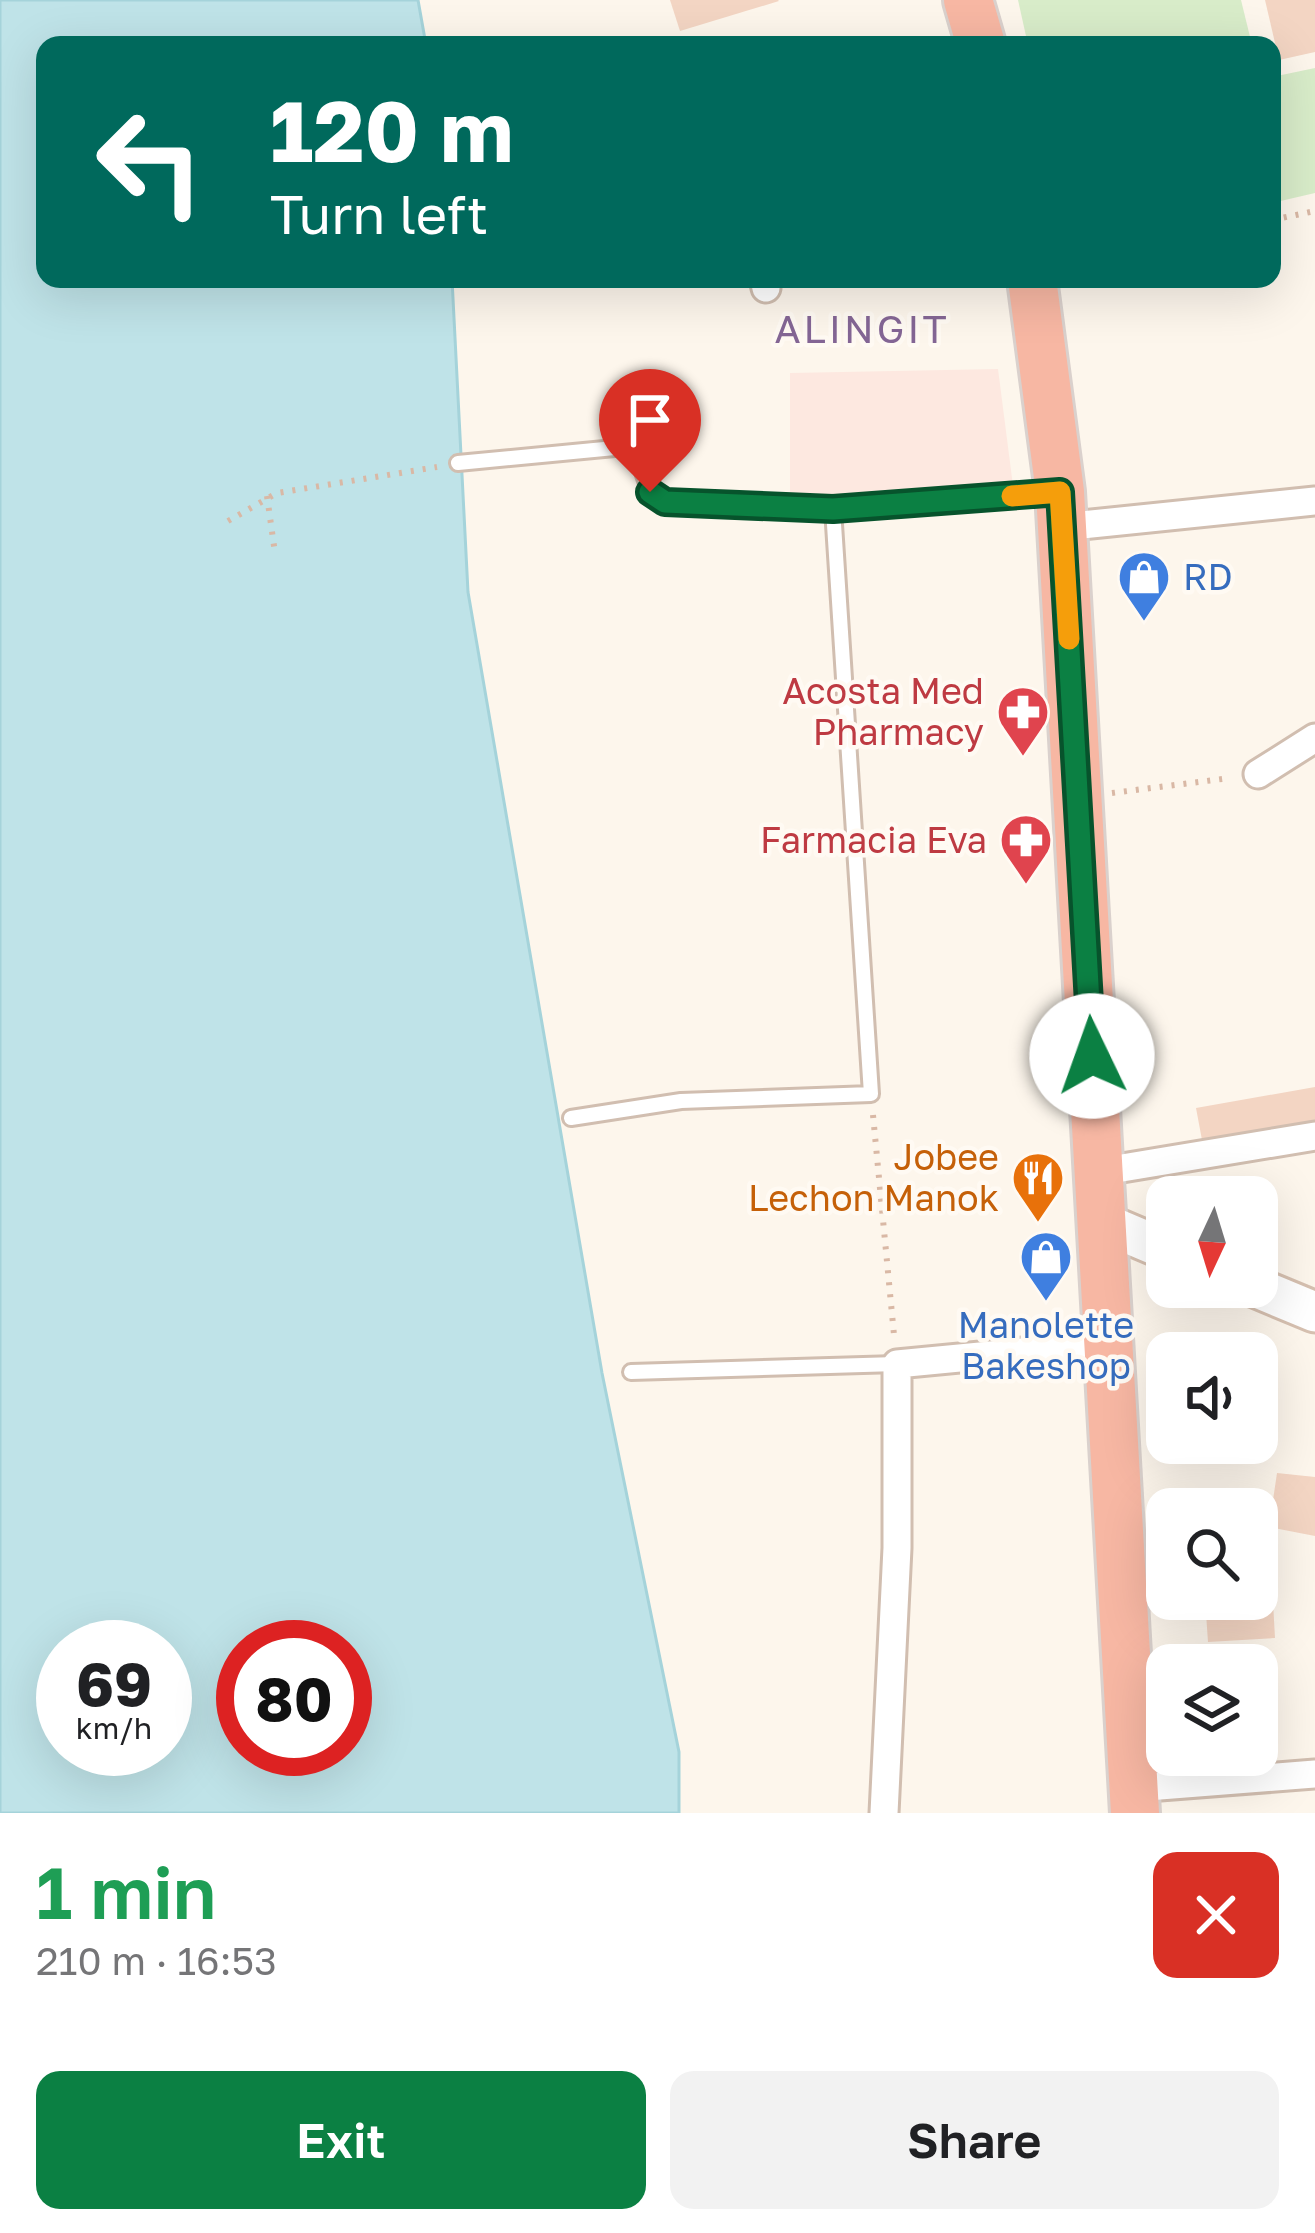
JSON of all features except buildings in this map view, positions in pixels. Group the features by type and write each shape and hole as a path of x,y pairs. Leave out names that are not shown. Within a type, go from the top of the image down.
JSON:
{"highway":[{"path":"968,0 978,36"},
{"path":"1033,288 1061,510 1134,1800"}],"main road":[{"path":"1101,1222 1146,1241"},
{"path":"1278,1297 1315,1312"}],"street":[{"path":"1061,510 1315,501"},
{"path":"1258,774 1315,738"},
{"path":"1098,1172 1315,1136"},
{"path":"884,1813 897,1548 897,1364 1105,1344"},
{"path":"1134,1800 1315,1774"}],"lane":[{"path":"458,463 625,447 636,452 650,492 665,502 833,509 1061,510"},
{"path":"571,1118 680,1101 871,1094 833,509"},
{"path":"631,1372 897,1364"}],"path":[{"path":"1281,218 1315,211"},
{"path":"228,521 267,496 458,463"},
{"path":"267,496 274,553"},
{"path":"1078,798 1258,774"},
{"path":"871,1094 897,1364"}],"shaded area":[{"path":"998,369 1013,486 790,499 790,373"}],"green space":[{"path":"1018,0 1241,0 1250,36 1026,36"},
{"path":"1315,68 1315,193 1281,201 1281,75"}],"water":[{"path":"0,0 418,0 424,36 36,36 36,288 452,288 468,592 602,1373 679,1752 679,1813 0,1813"}],"slow traffic":[{"path":"1012,496 1060,492 1069,639"}],"place":[{"name":"RD","path":"1144,623"},
{"name":"Acosta Med Pharmacy","path":"1023,758"},
{"name":"Farmacia Eva","path":"1026,886"},
{"name":"Jobee Lechon Manok","path":"1038,1224"},
{"name":"Manolette Bakeshop","path":"1046,1303"}],"district":[{"name":"ALINGIT","path":"862,329"}],"route":[{"path":"650,492 665,502 833,509 1060,492 1092,1056"}]}
